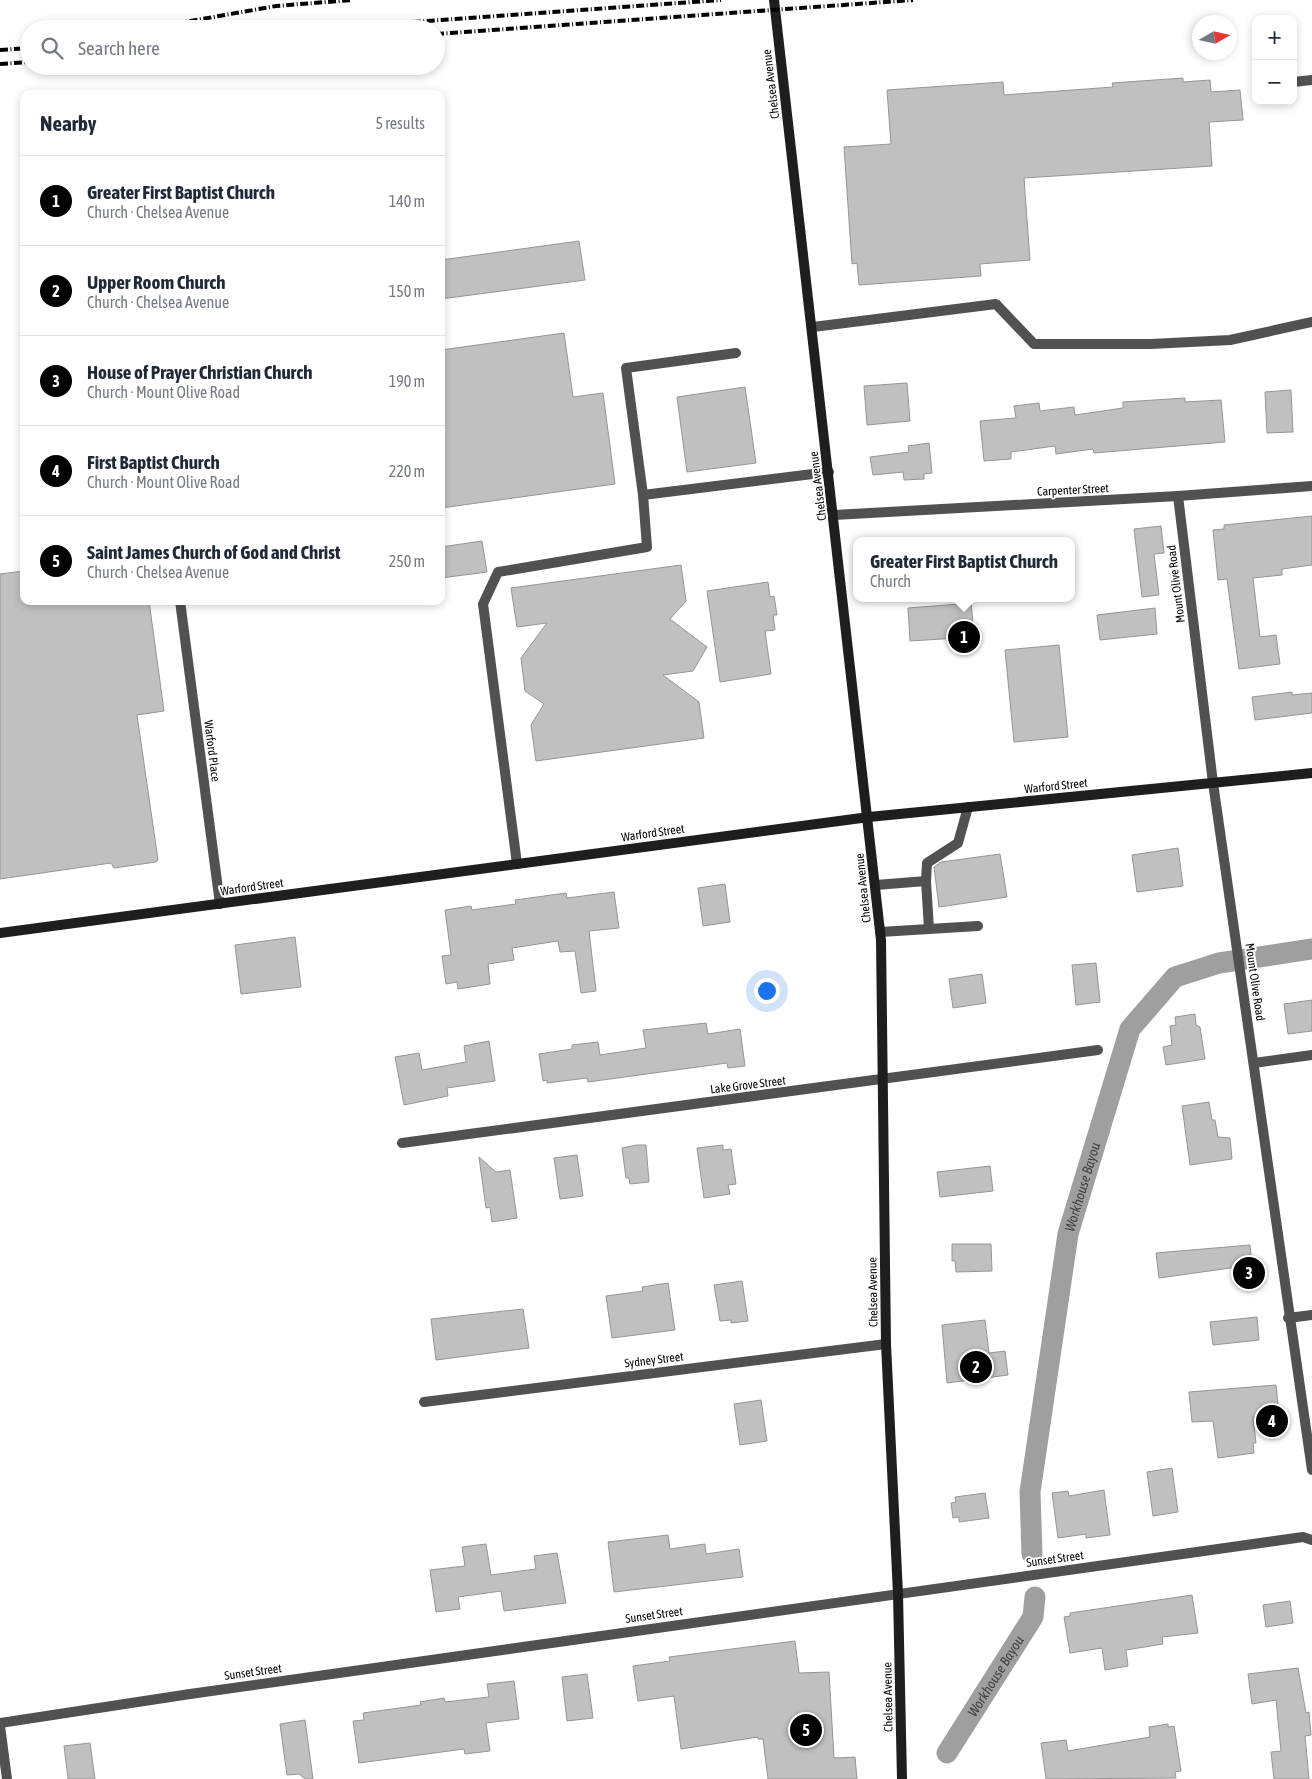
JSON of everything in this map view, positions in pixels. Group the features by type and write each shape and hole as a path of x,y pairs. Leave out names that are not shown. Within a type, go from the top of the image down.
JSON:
{"main road":[{"name":"Chelsea Avenue","path":"774,0 869,817 880,932 886,1344 898,1594 902,1779"},
{"name":"Warford Street","path":"0,934 869,817 1312,772"}],"street":[{"path":"1297,82 1312,80"},
{"path":"812,327 996,304 1034,344 1151,344 1230,340 1312,322"},
{"path":"517,864 483,604 498,572 647,546 643,495 626,368 736,353"},
{"path":"643,495 829,472"},
{"name":"Carpenter Street","path":"834,515 1178,496 1312,486"},
{"name":"Mount Olive Road","path":"1178,496 1213,783 1254,1063 1288,1318 1312,1470"},
{"name":"Warford Place","path":"181,605 220,904"},
{"path":"929,929 926,881 927,863 958,843 968,807"},
{"path":"876,885 926,881"},
{"path":"880,932 978,926"},
{"name":"Lake Grove Street","path":"402,1143 1098,1050"},
{"path":"1254,1063 1312,1055"},
{"path":"1288,1318 1312,1315"},
{"name":"Sydney Street","path":"424,1402 886,1344"},
{"name":"Sunset Street","path":"0,1724 1303,1537 1312,1540"},
{"path":"0,1724 7,1779"}],"building":[{"path":"1183,78 1183,82 1210,80 1211,92 1240,90 1243,120 1209,122 1212,166 1024,178 1030,260 980,264 981,276 859,285 857,263 852,264 844,147 891,144 887,90 1003,82 1004,95 1113,87 1112,83"},
{"path":"579,241 585,280 445,298 445,259"},
{"path":"564,333 573,397 603,393 615,484 445,507 445,349"},
{"path":"907,383 910,421 867,425 864,386"},
{"path":"745,387 756,463 687,472 677,397"},
{"path":"1291,390 1293,432 1267,433 1265,392"},
{"path":"1185,398 1185,402 1221,400 1225,442 1094,453 1093,449 1056,454 1055,446 1011,452 1011,459 984,461 980,421 1016,418 1014,406 1039,403 1040,411 1074,407 1075,415 1123,408 1123,402"},
{"path":"929,443 932,473 924,474 924,479 904,480 903,472 873,475 870,457 909,452 908,446"},
{"path":"1312,516 1312,565 1282,569 1282,575 1253,578 1260,637 1276,635 1280,664 1239,669 1227,579 1218,580 1213,530 1224,529 1224,525"},
{"path":"1161,526 1164,553 1154,554 1159,595 1142,597 1134,529"},
{"path":"482,541 487,572 445,577 445,546"},
{"path":"681,565 686,601 670,619 707,647 693,671 663,675 699,702 704,738 536,761 531,725 544,704 525,691 521,658 547,623 517,627 511,588"},
{"path":"20,572 20,605 150,605 164,711 137,715 158,860 156,862 114,868 111,863 0,879 0,574"},
{"path":"768,582 770,597 774,596 777,615 773,615 775,630 765,631 771,674 720,682 707,591"},
{"path":"971,603 975,642 958,643 958,638 910,641 908,608"},
{"path":"1155,608 1157,634 1100,640 1097,615"},
{"path":"1059,645 1068,737 1014,742 1005,650"},
{"path":"1292,692 1292,695 1312,693 1312,713 1255,720 1252,697"},
{"path":"1178,848 1183,886 1137,892 1132,855"},
{"path":"1000,854 1007,897 939,907 934,867 941,862"},
{"path":"725,884 730,922 703,926 698,888"},
{"path":"614,892 619,928 589,931 596,991 581,993 575,951 560,952 558,941 512,948 514,960 488,964 490,984 458,989 457,982 446,984 442,956 451,955 445,910 471,906 472,910 516,904 515,900 566,893 567,898"},
{"path":"295,937 301,987 241,994 235,945"},
{"path":"1096,963 1100,1002 1076,1005 1072,965"},
{"path":"982,974 986,1003 953,1008 949,979"},
{"path":"1312,1000 1312,1031 1288,1034 1284,1004"},
{"path":"1195,1014 1196,1025 1200,1027 1205,1059 1166,1065 1163,1047 1172,1045 1170,1026 1176,1025 1175,1017"},
{"path":"706,1023 708,1034 740,1029 745,1066 728,1068 727,1063 588,1082 587,1078 547,1083 547,1080 543,1081 539,1054 572,1049 572,1045 598,1042 600,1055 646,1048 643,1030"},
{"path":"489,1041 495,1081 447,1088 448,1096 404,1105 395,1057 419,1053 422,1070 466,1062 464,1046"},
{"path":"1209,1102 1212,1120 1215,1120 1218,1137 1230,1138 1232,1159 1190,1165 1182,1106"},
{"path":"646,1145 649,1182 630,1184 629,1178 626,1178 622,1148"},
{"path":"723,1145 723,1150 731,1149 736,1184 728,1185 730,1194 704,1198 697,1148"},
{"path":"577,1155 583,1196 560,1199 554,1158"},
{"path":"479,1157 496,1172 510,1170 517,1218 492,1222 490,1207 486,1208"},
{"path":"990,1166 993,1191 940,1197 937,1172"},
{"path":"952,1244 991,1244 992,1271 956,1272 955,1261 952,1261"},
{"path":"1250,1245 1252,1265 1159,1278 1156,1253"},
{"path":"742,1281 748,1321 731,1323 731,1320 720,1321 714,1285"},
{"path":"668,1283 675,1330 612,1338 606,1296 643,1291 642,1287"},
{"path":"523,1309 529,1348 436,1360 431,1319"},
{"path":"1257,1317 1259,1340 1213,1345 1210,1322"},
{"path":"985,1320 989,1353 1005,1351 1008,1375 947,1383 942,1325"},
{"path":"1276,1385 1279,1414 1253,1417 1256,1443 1253,1443 1254,1453 1218,1458 1213,1421 1192,1422 1189,1392"},
{"path":"761,1400 767,1441 740,1445 734,1404"},
{"path":"1172,1468 1178,1512 1153,1516 1147,1472"},
{"path":"1104,1490 1110,1535 1086,1538 1086,1534 1058,1538 1052,1493 1068,1491 1069,1496"},
{"path":"985,1493 989,1518 959,1522 959,1517 953,1518 951,1503 956,1502 955,1497"},
{"path":"668,1535 670,1549 705,1544 706,1554 739,1549 743,1577 614,1592 608,1542"},
{"path":"486,1544 491,1575 536,1569 534,1556 557,1553 566,1603 504,1611 501,1591 458,1597 460,1609 436,1612 430,1570 465,1566 462,1547"},
{"path":"1192,1595 1198,1633 1162,1637 1163,1644 1126,1650 1128,1666 1105,1670 1102,1648 1070,1653 1064,1617 1070,1616 1070,1613"},
{"path":"1290,1601 1293,1623 1266,1627 1263,1605"},
{"path":"795,1641 799,1673 829,1672 834,1758 855,1757 857,1779 768,1779 763,1739 758,1739 758,1737 681,1749 674,1696 638,1701 633,1666 670,1661 669,1657"},
{"path":"1298,1668 1306,1713 1309,1712 1311,1735 1305,1736 1309,1779 1274,1779 1271,1752 1281,1751 1276,1700 1252,1704 1248,1674"},
{"path":"587,1674 593,1718 567,1721 562,1677"},
{"path":"514,1681 519,1719 486,1723 490,1751 465,1754 464,1749 359,1763 353,1721 364,1720 363,1713 421,1705 420,1702 444,1698 445,1702 489,1697 487,1684"},
{"path":"305,1720 313,1779 305,1779 299,1774 287,1775 280,1724"},
{"path":"1168,1724 1168,1727 1174,1726 1181,1771 1175,1772 1176,1778 1046,1779 1041,1743 1066,1740 1068,1751 1150,1737 1149,1727"},
{"path":"90,1743 95,1779 68,1779 64,1746"}],"waterway":[{"name":"Workhouse Bayou","path":"1032,1554 1030,1492 1068,1234 1130,1029 1175,977 1219,963 1312,949"},
{"name":"Workhouse Bayou","path":"947,1753 1033,1617 1035,1597"}],"railway":[{"path":"196,20 276,6 352,0"},
{"path":"441,20 721,0"},
{"path":"445,33 913,0"},
{"path":"0,50 20,49"},
{"path":"0,64 20,63"}],"place":[{"name":"Greater First Baptist Church","path":"964,637"},
{"name":"House of Prayer Christian Church","path":"1249,1273"},
{"name":"Upper Room Church","path":"976,1367"},
{"name":"First Baptist Church","path":"1272,1421"},
{"name":"Saint James Church of God and Christ","path":"806,1730"}]}
